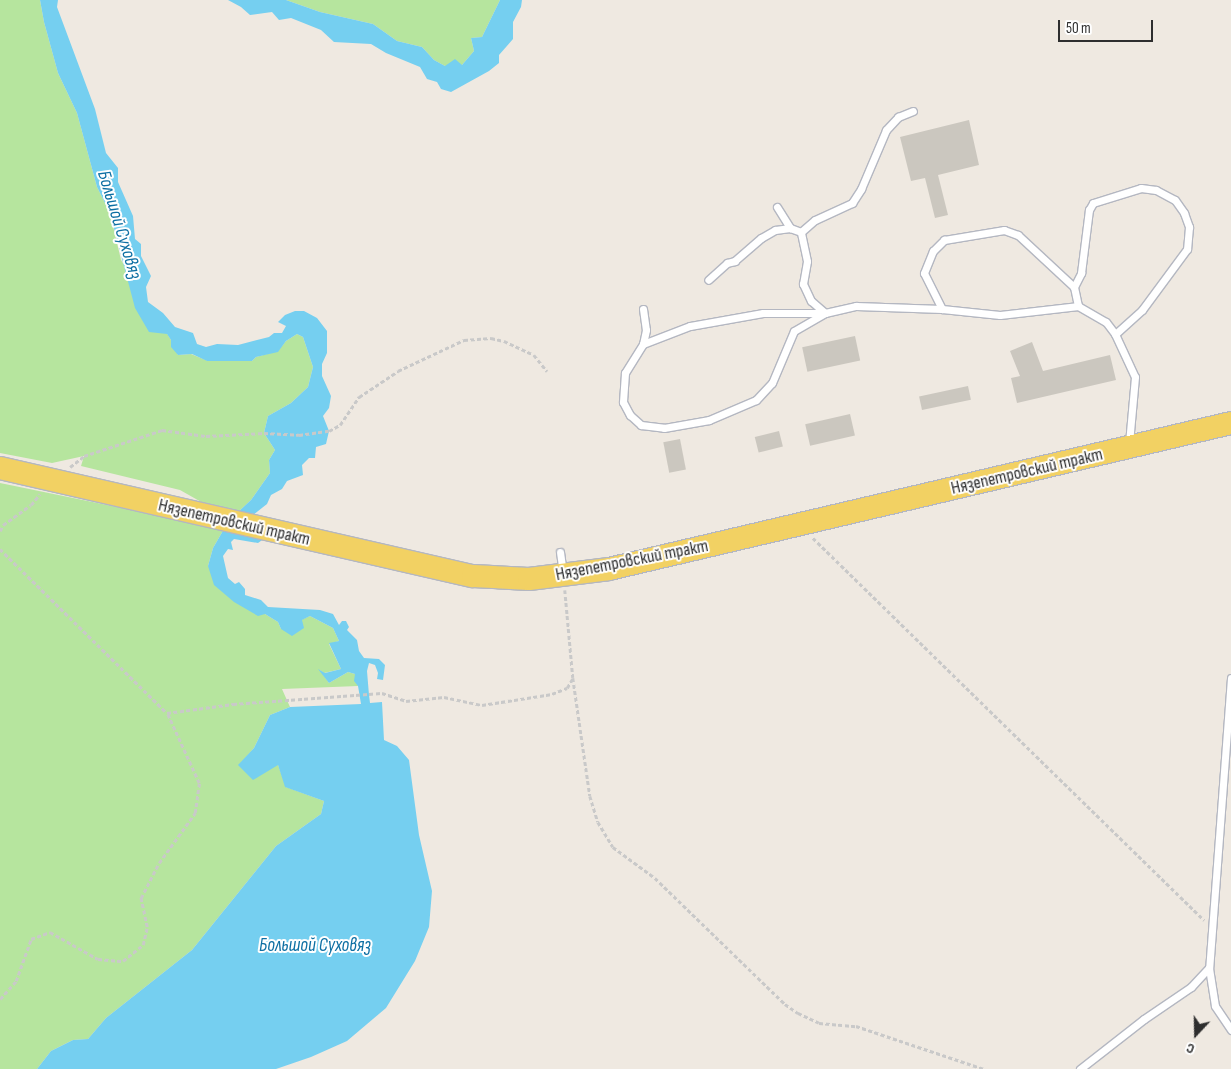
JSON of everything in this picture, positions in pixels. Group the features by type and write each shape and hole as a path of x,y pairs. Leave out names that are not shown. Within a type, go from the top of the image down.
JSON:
{"main road":[{"name":"Нязепетровский тракт","path":"0,468 473,576 529,579 609,569 801,526 1231,423"}],"lane":[{"path":"801,232 815,220 852,203 861,189 886,130 898,117 913,111"},
{"path":"1074,288 1081,273 1089,210 1094,203 1141,188 1156,190 1175,200 1184,213 1189,227 1186,249 1142,310 1115,334"},
{"path":"777,207 790,228"},
{"path":"708,280 727,263 742,256 761,238 775,230 790,228 801,232"},
{"path":"942,309 924,273 933,251 944,240 997,230 1004,230 1018,235 1074,288 1078,306"},
{"path":"801,232 807,260 803,284 811,301 825,312"},
{"path":"643,344 690,326 763,313 825,312 856,306 942,309 1000,315 1078,306 1106,322 1115,334 1135,377 1129,448"},
{"path":"643,309 646,330 643,344 625,373 623,402 630,415 641,425 664,428 709,420 756,400 772,383 794,331 825,312"},
{"path":"560,552 563,576"},
{"path":"1231,678 1209,968 1215,1006 1231,1030"},
{"path":"1080,1069 1144,1019 1183,993 1209,968"}],"path":[{"path":"0,531 3,525 31,505 51,480 84,456 162,430 206,436 299,435 329,431 340,425 359,397 398,371 464,340 490,338 504,340 534,355 547,370"},
{"path":"801,526 1212,928"},
{"path":"0,549 168,713 199,783 195,813 159,863 141,898 147,927 143,946 123,961 98,960 50,932 31,939 16,981 0,999"},
{"path":"563,576 573,678 590,796 598,822 618,852 655,878 785,1004 798,1013 819,1023 856,1026 984,1069"},
{"path":"168,713 233,704 382,693 406,701 444,697 482,705 552,694 567,688 573,678"}],"green space":[{"path":"0,0 40,0 58,73 77,113 97,187 110,213 121,260 171,340 178,355 191,354 208,361 252,361 256,357 278,351 286,341 297,334 303,337 313,367 308,387 291,403 268,416 264,433 275,450 269,460 270,473 251,500 237,513 203,503 180,490 81,466 84,456 52,463 0,453"},
{"path":"286,0 500,0 482,37 471,38 474,51 462,65 445,66 434,60 422,47 397,41 373,24 320,12"},
{"path":"0,483 224,529 213,548 208,566 265,614 278,622 281,629 310,616 333,628 339,641 329,644 341,669 324,673 320,670 329,683 348,672 355,674 358,686 282,689 290,707 270,715 254,748 239,765 278,765 286,787 324,801 321,814 276,846 192,950 106,1018 88,1039 73,1040 51,1051 37,1069 0,1069"}],"water":[{"name":"Большой Суховяз","path":"40,0 58,0 57,7 95,109 106,153 118,168 118,182 133,216 135,239 141,244 141,256 151,276 146,287 148,302 163,313 175,327 193,333 197,344 206,347 217,344 238,345 269,337 274,333 282,333 286,326 278,322 285,315 295,311 304,311 317,318 327,331 327,353 322,364 322,376 331,396 329,408 323,416 329,431 326,444 316,447 315,458 309,458 302,465 303,475 287,481 282,489 271,495 267,504 253,515 265,538 258,543 234,539 231,542 233,550 228,549 223,556 228,578 235,584 239,582 245,589 245,595 261,600 268,607 320,610 333,614 339,625 342,621 346,621 349,627 347,630 357,640 359,651 364,658 379,659 385,665 383,680 377,679 378,673 375,665 369,663 367,671 370,703 382,702 384,740 397,746 409,760 419,835 432,891 429,927 415,961 386,1008 347,1041 311,1057 276,1069 37,1069 51,1051 73,1040 88,1039 106,1018 192,950 276,846 321,814 324,801 285,787 278,765 253,780 238,765 254,748 270,715 290,707 361,704 358,686 354,681 355,674 348,672 329,683 318,669 325,673 341,669 329,643 339,641 333,628 310,616 302,620 304,628 292,636 281,629 278,622 265,614 258,616 234,602 214,585 208,566 213,548 224,529 251,500 270,473 269,460 275,450 264,433 268,416 291,403 308,387 313,367 303,337 297,334 286,341 278,352 256,357 252,361 207,361 192,354 178,355 171,347 171,340 167,334 149,332 135,308 110,213 97,187 77,113 58,73"},
{"path":"228,0 286,0 320,12 373,24 397,41 422,47 434,60 445,66 455,59 462,65 474,51 471,38 482,37 500,0 522,0 521,7 513,22 513,39 499,55 499,63 489,71 451,92 441,89 437,82 427,79 420,67 386,53 371,44 334,42 321,30 291,18 279,20 272,12 250,15 241,7"}],"building":[{"path":"969,120 979,165 938,175 948,215 935,218 925,178 911,181 900,137"},
{"path":"855,336 860,360 807,372 802,347"},
{"path":"1032,342 1043,371 1110,355 1116,380 1017,403 1011,378 1020,376 1010,351"},
{"path":"968,386 971,400 922,410 919,396"},
{"path":"850,414 855,435 810,446 805,424"},
{"path":"779,431 783,447 759,453 755,437"},
{"path":"680,439 686,469 669,473 663,442"}]}
